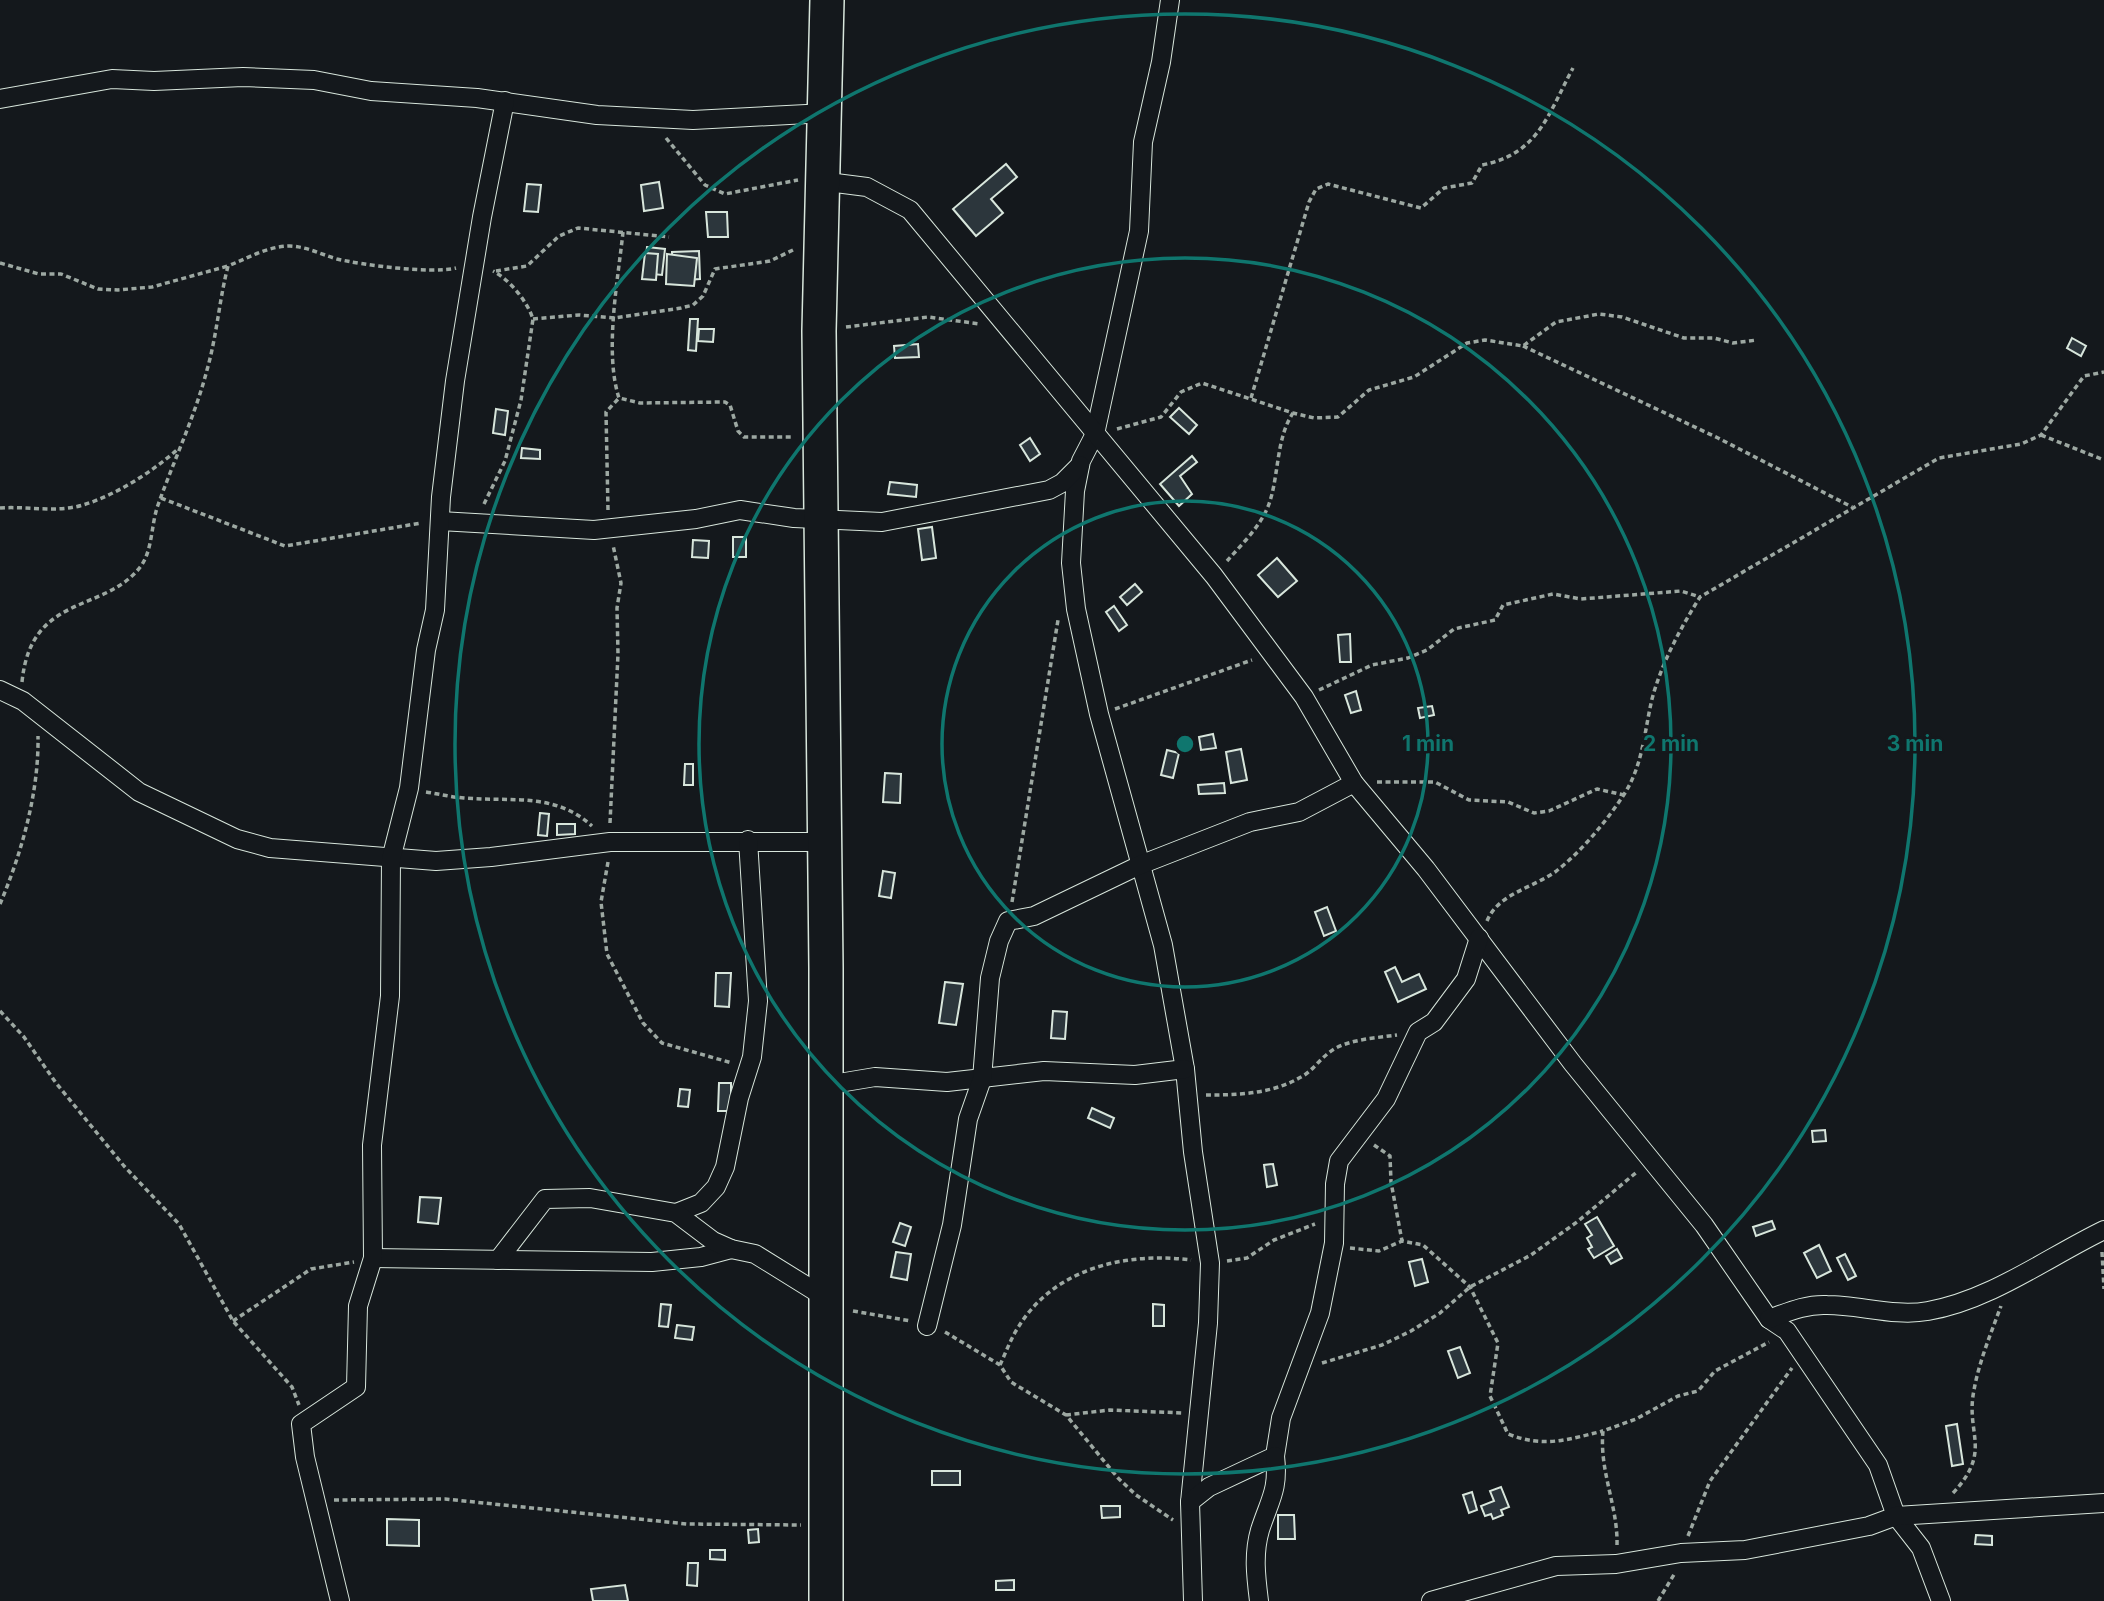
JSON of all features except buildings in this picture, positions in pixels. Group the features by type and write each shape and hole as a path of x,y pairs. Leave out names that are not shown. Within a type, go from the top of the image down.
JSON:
{"highway":[{"path":"826,1601 827,1085 824,518 819,232 826,113 827,0"}],"street":[{"path":"1170,0 1161,62 1143,142 1139,231 1095,434 1080,465 1075,491 1071,563 1076,609 1099,714 1163,945 1185,1069 1186,1096 1210,1263 1190,1502 1193,1601"},
{"path":"0,99 86,81 243,77 314,80 371,91 505,101 597,115 694,120 826,113"},
{"path":"340,1601 314,1498 301,1424 356,1387 358,1306 373,1258 372,1144 390,996 391,859 409,788 426,649 435,611 440,521 455,382 505,101"},
{"path":"820,181 867,187 910,210 1214,576 1304,697 1354,783 1479,938 1573,1065 1704,1226 1769,1319 1787,1331 1800,1355 1878,1465 1896,1516 1921,1548 1941,1601"},
{"path":"440,521 565,529 696,519 740,510 794,518 882,523 1049,490 1062,483 1080,465"},
{"path":"0,690 30,707 139,792 237,839 270,848 391,859 491,857 610,842 825,842"},
{"path":"927,1326 952,1225 968,1119 982,1079 990,978 999,941 1008,921 1034,916 1140,865 1250,822 1299,812 1354,783"},
{"path":"676,1213 701,1203 716,1187 725,1167 758,1024 748,840"},
{"path":"1259,1601 1255,1560 1260,1532 1276,1490 1275,1456 1281,1418 1320,1313 1334,1243 1339,1161 1386,1099 1418,1032 1434,1022 1466,979 1479,938"},
{"path":"827,1085 876,1077 947,1082 1044,1071 1135,1074 1185,1069"},
{"path":"498,1261 545,1199 590,1198 676,1213 713,1241 731,1250 755,1254 826,1298"},
{"path":"1769,1319 1796,1309 1826,1305 1900,1312 1930,1311 1967,1300 2102,1231"},
{"path":"373,1258 652,1262 701,1257 731,1250"},
{"path":"1190,1502 1209,1487 1275,1456"},
{"path":"1431,1601 1556,1566 1616,1564 1681,1553 1745,1550 1869,1526 1896,1516 2104,1503"}],"path":[{"path":"1251,398 1284,278 1316,189 1328,184 1421,208 1444,188 1472,183 1482,165 1498,162 1531,144 1573,68"},
{"path":"652,116 705,185 725,194 771,183 820,181"},
{"path":"0,263 39,274 61,274 99,289 118,290 152,287 228,266 261,251 289,246 315,250 340,260 434,270 475,265 496,271 527,266 569,230 669,237"},
{"path":"619,398 614,363 614,318 623,232"},
{"path":"533,319 579,315 614,318 693,305 703,296 715,269 770,261 788,254 819,232"},
{"path":"0,904 9,883 33,796 30,707 23,674 32,644 46,625 62,613 128,578 141,566 147,555 161,498 207,373 228,266"},
{"path":"465,523 484,505 505,461 521,400 533,319 529,307 496,271"},
{"path":"1523,346 1556,321 1599,314 1622,317 1670,336 1714,338 1733,344 1757,340"},
{"path":"819,331 928,317 1004,324"},
{"path":"1095,434 1161,417 1181,392 1194,384 1202,383 1293,413 1314,418 1338,417 1369,390 1415,377 1467,343 1485,340 1523,346 1718,438 1852,507"},
{"path":"1479,938 1491,912 1502,901 1554,872 1579,850 1624,795 1639,766 1653,697 1675,635 1700,597 1939,458 2021,444 2041,435 2084,376 2104,372"},
{"path":"619,398 640,403 725,402 730,405 738,431 744,437 822,436"},
{"path":"619,398 606,412 606,477 621,583 617,608 618,654 610,842 601,902 607,954 643,1023 662,1043 685,1052 722,1058 748,1070"},
{"path":"1214,576 1263,518 1270,502 1287,426 1293,413"},
{"path":"2041,435 2104,460"},
{"path":"0,509 35,510 82,505 141,476 178,449"},
{"path":"161,498 285,546 387,527 440,521"},
{"path":"1304,697 1372,665 1408,658 1426,650 1454,629 1495,620 1503,605 1553,594 1581,599 1681,591 1694,592 1700,597"},
{"path":"1008,921 1059,615"},
{"path":"1099,714 1158,696 1272,652"},
{"path":"1354,783 1435,782 1469,800 1508,802 1534,813 1549,811 1597,789 1624,795"},
{"path":"409,788 463,798 526,799 569,808 610,842"},
{"path":"0,1011 24,1037 57,1083 124,1166 179,1224 233,1321 292,1387 298,1402 301,1424"},
{"path":"1186,1096 1254,1093 1302,1077 1335,1049 1351,1042 1418,1032"},
{"path":"1366,1125 1371,1143 1390,1156 1391,1182 1402,1241"},
{"path":"1300,1370 1382,1345 1440,1313 1471,1287 1531,1255 1577,1222 1652,1160"},
{"path":"1000,1365 1019,1325 1041,1299 1073,1276 1098,1265 1161,1256 1210,1263 1247,1258 1293,1232 1334,1219"},
{"path":"2102,1231 2104,1289"},
{"path":"1334,1243 1379,1251 1402,1241 1423,1245 1471,1287 1498,1343 1490,1396 1508,1434 1524,1442 1549,1443 1603,1431 1636,1419 1684,1393 1698,1391 1716,1371 1787,1331"},
{"path":"233,1321 311,1269 373,1258"},
{"path":"1932,1515 1966,1479 1973,1464 1976,1433 1974,1389 2011,1279"},
{"path":"826,1298 863,1314 904,1319 955,1336 1000,1365 1011,1382 1066,1415 1106,1465 1136,1495 1191,1531"},
{"path":"1658,1601 1676,1570 1710,1481 1776,1395 1800,1355"},
{"path":"1066,1415 1110,1410 1198,1415"},
{"path":"1603,1431 1602,1468 1617,1532 1616,1564"},
{"path":"314,1498 355,1502 445,1499 687,1524 827,1524"}]}
